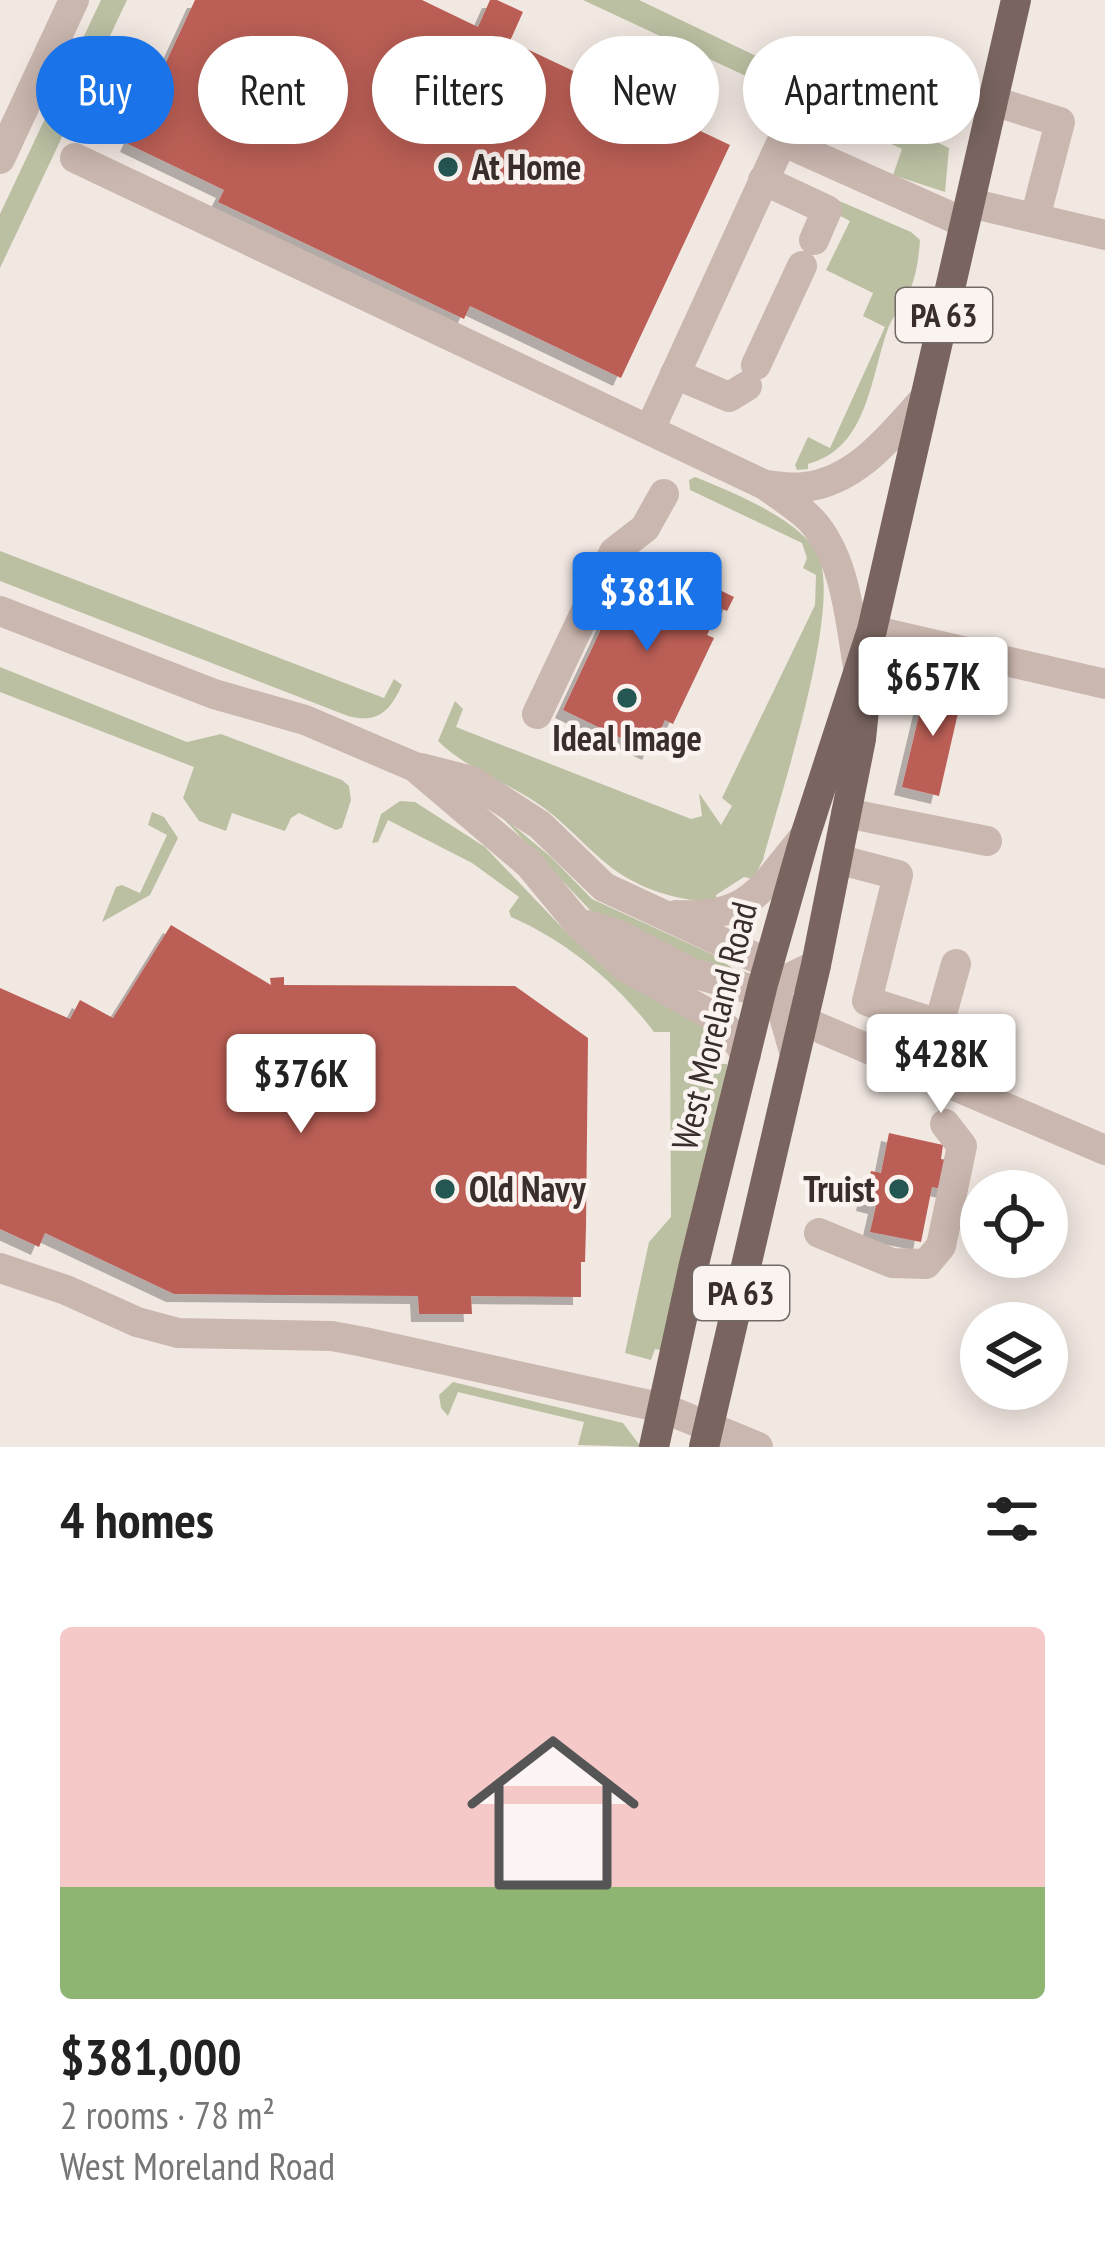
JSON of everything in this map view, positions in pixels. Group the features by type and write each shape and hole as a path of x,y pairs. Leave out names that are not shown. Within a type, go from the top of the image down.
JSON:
{"main road":[{"name":"West Moreland Road","path":"654,1447 746,1054 805,836 872,631 1016,0"},
{"name":"West Moreland Road","path":"707,1436 816,965 861,739 872,631"}],"street":[{"path":"0,159 74,0"},
{"path":"993,101 1060,122 1035,218"},
{"path":"650,429 782,141 968,213 1035,218 1105,236"},
{"path":"75,158 765,485 809,518 827,542 842,584 859,673"},
{"path":"675,374 729,397 752,375 808,253 827,209 764,180"},
{"path":"765,485 806,488 838,476 878,451 925,398"},
{"path":"538,714 614,552 645,528 664,494"},
{"path":"0,611 214,694 305,720 415,767 472,781 540,825 604,887 663,914 768,981 795,1055"},
{"path":"872,631 1105,684"},
{"path":"415,767 529,864 577,922 625,967 713,1016 746,1054"},
{"path":"846,813 987,841"},
{"path":"663,914 723,914 749,902 805,836"},
{"path":"837,859 898,875 867,1001 942,1025"},
{"path":"577,922 621,936 692,973 768,981 816,965"},
{"path":"925,1074 956,964"},
{"path":"803,1021 1105,1150"},
{"path":"819,1233 892,1263 926,1264 941,1246 962,1146 945,1124"},
{"path":"0,1268 66,1290 137,1322 178,1333 332,1336 663,1408 707,1436 758,1447"}],"green space":[{"path":"101,0 127,0 110,36 84,36"},
{"path":"583,0 639,0 714,36 660,36"},
{"path":"719,38 743,50 743,75 719,64"},
{"path":"36,138 36,144 59,144 0,268 0,214"},
{"path":"891,144 949,148 945,192 893,175 902,149"},
{"path":"837,200 911,232 920,240 918,260 911,288 889,326 855,426 828,456 808,464 808,469 797,470 808,437 830,448 885,327 863,316 873,293 826,270 850,221 827,209"},
{"path":"695,477 764,508 797,530 818,555 823,581 816,658 763,860 753,879 744,877 716,895 717,902 662,893 623,876 545,808 438,741 455,701 463,709 456,727 691,819 702,816 699,793 721,825 732,806 722,798 815,605 816,575 803,568 807,558 802,543 690,490 689,480"},
{"path":"0,551 384,698 394,679 402,685 382,713 367,718 348,716 0,581"},
{"path":"0,667 187,742 221,734 342,780 349,786 351,800 342,828 336,830 299,813 285,831 232,813 226,831 199,821 183,798 194,767 0,692"},
{"path":"400,801 415,802 485,847 571,937 689,1014 719,1040 710,1045 716,1064 727,1064 725,1088 666,1351 655,1349 651,1360 625,1353 649,1242 671,1217 670,1032 654,1032 590,966 552,938 511,917 509,911 519,897 472,863 388,820 378,842 372,843 381,814"},
{"path":"152,812 164,817 178,838 150,895 102,922 116,887 140,893 167,835 148,825"},
{"path":"497,812 592,899 716,956 732,968 714,967 590,910"},
{"path":"453,1382 623,1423 641,1447 578,1445 584,1422 458,1392 448,1416 439,1395"}],"building":[{"name":"At Home","path":"195,0 422,0 478,27 490,0 497,0 523,12 512,36 372,36 372,144 546,144 546,58 570,69 570,144 719,144 719,140 730,145 621,378 470,306 464,319 218,202 224,190 128,144 174,144 174,45"},
{"path":"643,555 671,568 668,575 690,585 693,577 734,597 727,611 720,608 707,635 714,638 673,724 665,720 650,752 563,710 634,559 640,562"},
{"path":"927,682 963,691 939,796 902,787"},
{"path":"171,925 271,985 270,978 284,977 284,985 515,986 588,1038 581,1297 471,1296 472,1314 419,1314 418,1296 174,1294 45,1233 39,1247 0,1229 0,988 70,1019 80,1000 113,1018"},
{"name":"Truist","path":"889,1133 943,1145 941,1159 952,1161 946,1190 932,1187 921,1242 870,1232 876,1206 864,1203 871,1171 881,1173"}],"place":[{"name":"At Home","path":"448,167"},
{"name":"Ideal Image","path":"627,698"},
{"name":"Old Navy","path":"445,1189"},
{"name":"Truist","path":"899,1189"}]}
